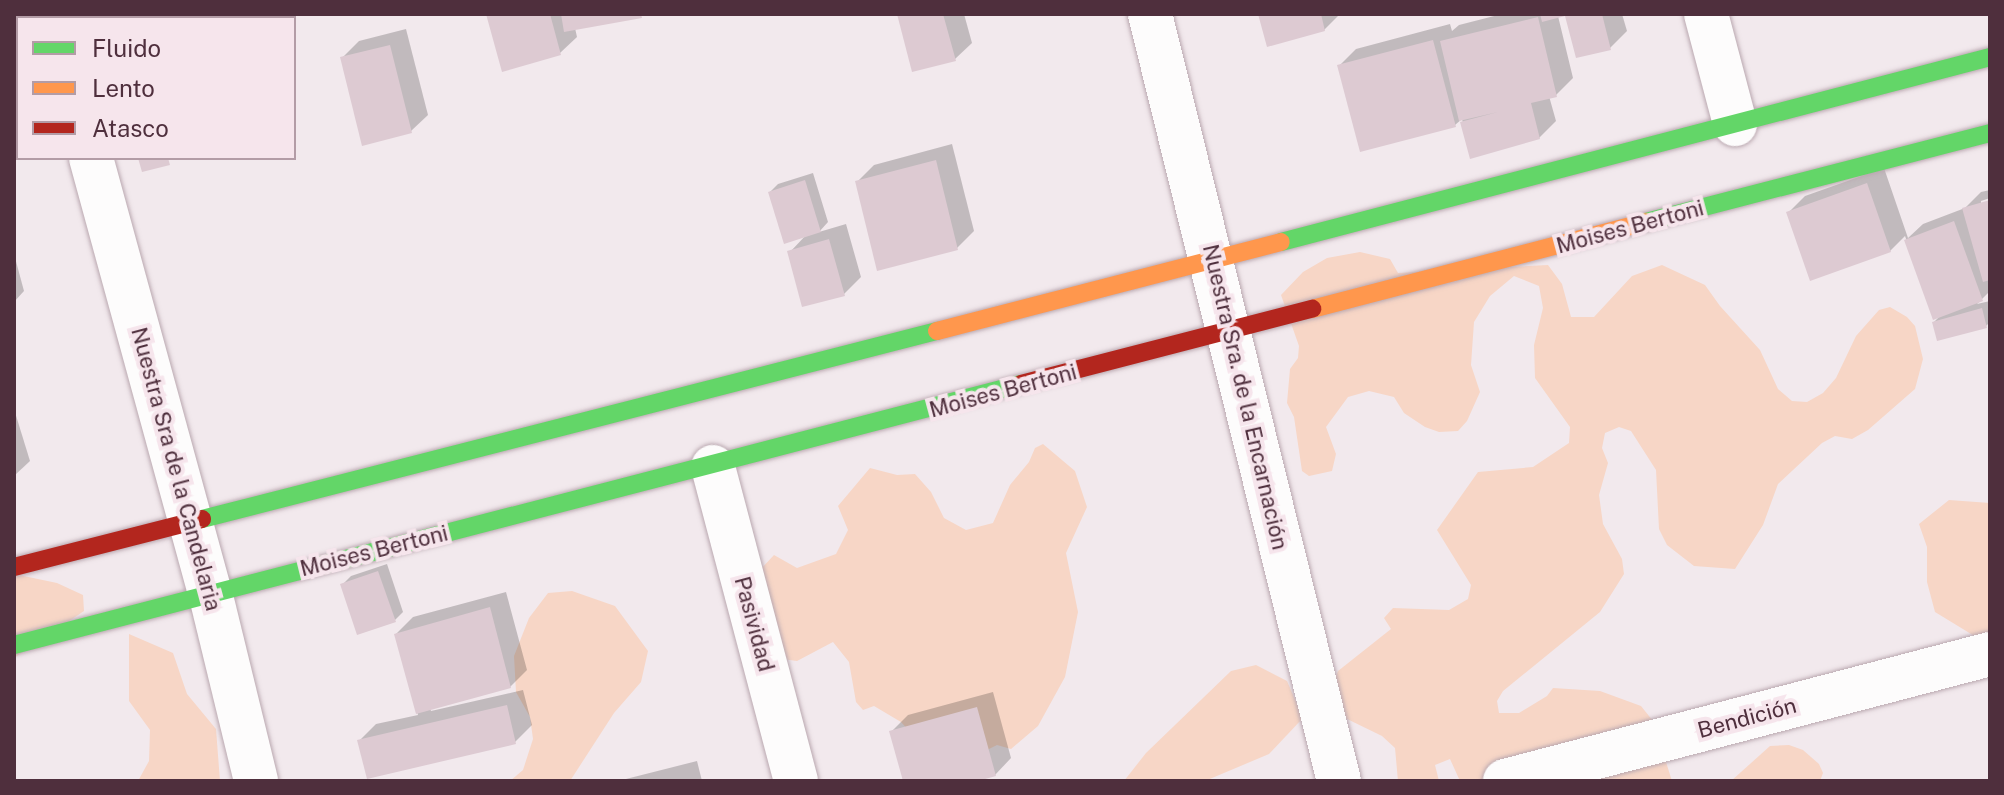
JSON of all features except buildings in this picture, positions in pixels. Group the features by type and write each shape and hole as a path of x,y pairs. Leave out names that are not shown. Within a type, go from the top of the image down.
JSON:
{"street":[{"name":"Nuestra Sra. de la Encarnación","path":"1150,14 1213,258 1226,333 1339,781"},
{"path":"1706,14 1735,124"},
{"path":"14,567 693,395 1990,57"},
{"name":"Moises Bertoni","path":"14,645 210,592 713,467 1990,133"},
{"name":"Nuestra Sra de la Candelaria","path":"92,160 210,592 256,781"},
{"name":"Pasividad","path":"713,467 796,781"},
{"name":"Bendición","path":"1505,781 1990,654"}],"shaded area":[{"path":"1360,252 1390,259 1398,273 1548,265 1562,284 1571,317 1594,317 1632,276 1662,265 1705,285 1760,350 1778,389 1792,401 1807,402 1823,393 1836,378 1856,336 1879,310 1890,307 1915,326 1923,359 1915,389 1868,430 1852,439 1835,436 1822,443 1778,484 1763,525 1735,569 1694,566 1667,545 1659,529 1656,470 1631,431 1619,427 1605,433 1602,448 1608,463 1599,495 1603,524 1622,559 1624,574 1600,612 1503,691 1497,701 1499,713 1519,713 1547,696 1553,688 1600,691 1641,706 1653,721 1672,781 1460,781 1450,759 1435,765 1439,781 1398,781 1395,748 1382,736 1343,717 1334,682 1338,671 1391,629 1384,618 1393,608 1449,610 1468,599 1471,585 1437,530 1478,472 1533,467 1569,443 1570,427 1535,378 1534,345 1543,308 1539,286 1514,276 1490,296 1474,322 1471,365 1480,392 1467,421 1458,431 1439,432 1425,427 1404,413 1394,397 1369,391 1348,397 1326,427 1336,454 1332,471 1309,476 1302,471 1294,417 1287,403 1290,369 1298,358 1299,346 1281,295 1303,272 1327,258"},
{"path":"1043,444 1075,471 1087,507 1066,553 1078,612 1065,677 1038,726 1011,749 997,745 985,751 933,757 901,722 874,706 863,710 856,702 849,662 833,642 797,661 782,659 757,573 774,555 797,568 836,554 848,530 838,506 870,468 897,475 915,474 931,492 944,518 966,530 993,523 1010,485 1029,462 1035,448"},
{"path":"1949,500 1990,503 1990,638 1976,637 1935,612 1927,582 1927,547 1919,524"},
{"path":"14,574 57,583 83,595 84,611 14,658"},
{"path":"572,591 615,606 648,651 641,682 614,713 570,781 510,781 523,770 533,739 530,717 516,692 514,656 529,618 548,593"},
{"path":"129,634 173,653 187,694 216,729 220,781 138,781 149,761 150,730 129,701"},
{"path":"1256,665 1287,681 1303,718 1269,754 1205,781 1124,781 1146,753 1231,671"},
{"path":"1789,745 1803,750 1819,764 1823,773 1820,781 1731,781 1770,746"}],"traffic: fast":[{"path":"1281,242 1990,57"},
{"path":"1646,222 1990,133"},
{"path":"202,519 937,331"},
{"path":"14,645 1021,384"}],"traffic: slow":[{"path":"1312,309 1646,222"},
{"path":"937,331 1281,242"}],"traffic: jam":[{"path":"1021,384 1312,309"},
{"path":"14,567 202,519"}]}
